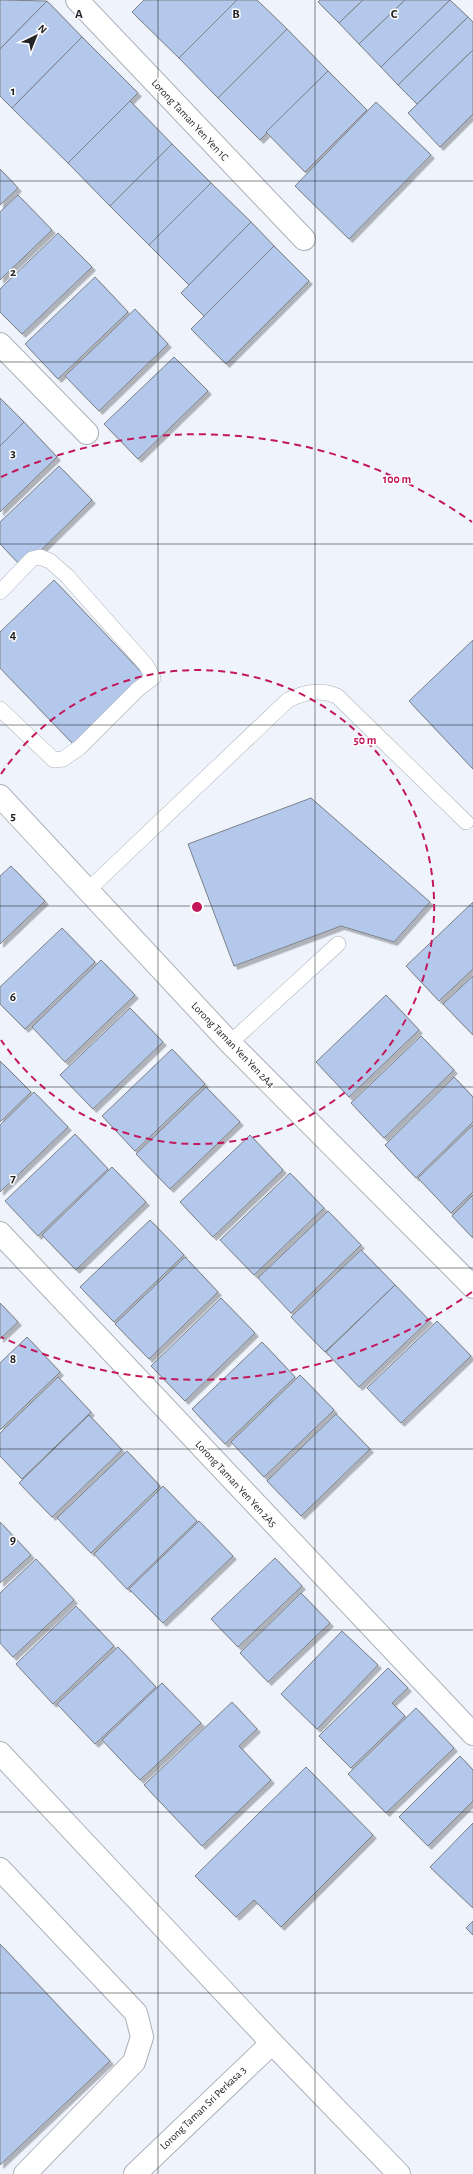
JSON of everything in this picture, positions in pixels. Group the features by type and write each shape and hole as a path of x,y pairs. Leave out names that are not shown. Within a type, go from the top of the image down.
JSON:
{"street":[{"name":"Lorong Taman Yen Yen 1C","path":"76,0 304,239"},
{"path":"0,344 87,433"},
{"name":"Lorong Taman Yen Yen 2A4","path":"0,796 230,1043 473,1287"},
{"name":"Lorong Taman Yen Yen 2A5","path":"0,1233 473,1734"},
{"path":"0,1753 272,2043 399,2174"},
{"path":"0,1869 136,2013 142,2037 134,2062 25,2174"},
{"name":"Lorong Taman Sri Perkasa 3","path":"135,2174 272,2043"}],"lane":[{"path":"0,592 32,559 40,557 50,561 67,576 146,665 153,678 138,689 79,748 63,759 54,760 0,709"},
{"path":"88,890 288,700 303,693 326,692 337,696 466,822"},
{"path":"230,1043 338,944"}],"building":[{"path":"144,0 237,0 179,58 132,12"},
{"path":"237,0 257,0 287,29 218,98 179,58"},
{"path":"320,0 363,0 339,23 318,2"},
{"path":"363,0 405,0 359,44 339,23"},
{"path":"405,0 450,0 381,67 359,44"},
{"path":"450,0 468,17 398,85 381,67"},
{"path":"0,1 47,1 0,49"},
{"path":"47,1 82,37 12,108 0,96 0,49"},
{"path":"468,17 473,22 473,50 417,104 398,85"},
{"path":"287,29 328,71 260,140 218,98"},
{"path":"82,37 138,93 68,163 12,108"},
{"path":"473,50 473,114 440,147 408,113"},
{"path":"328,71 367,110 305,172 266,132"},
{"path":"130,101 172,144 110,206 68,163"},
{"path":"376,102 431,155 349,239 295,186"},
{"path":"172,144 211,183 149,245 110,206"},
{"path":"0,169 18,188 0,205"},
{"path":"211,183 251,222 189,285 149,245"},
{"path":"18,195 52,230 0,280 0,212"},
{"path":"251,222 274,246 204,316 181,293"},
{"path":"58,233 92,267 22,334 0,312 0,289"},
{"path":"274,246 309,281 226,364 191,329"},
{"path":"95,277 128,312 58,379 25,344"},
{"path":"135,309 168,344 99,411 65,376"},
{"path":"174,357 208,391 138,459 104,424"},
{"path":"0,398 24,422 0,446"},
{"path":"24,422 57,457 0,512 0,446"},
{"path":"59,466 92,500 23,568 0,544 0,522"},
{"path":"54,580 146,677 74,745 0,668 0,632"},
{"path":"473,640 473,769 409,701"},
{"path":"311,798 430,902 394,942 341,926 234,966 188,844"},
{"path":"11,866 45,901 0,944 0,876"},
{"path":"473,902 473,969 439,1001 406,966"},
{"path":"62,928 95,962 25,1029 0,1004 0,987"},
{"path":"101,960 135,995 65,1062 32,1027"},
{"path":"473,976 473,1035 443,1004"},
{"path":"386,995 419,1030 349,1097 316,1062"},
{"path":"130,1008 163,1042 93,1109 60,1075"},
{"path":"421,1036 454,1070 384,1138 351,1103"},
{"path":"172,1049 205,1084 135,1151 102,1116"},
{"path":"0,1061 31,1092 0,1122"},
{"path":"454,1077 473,1097 473,1122 416,1178 385,1145"},
{"path":"206,1087 240,1122 170,1189 136,1154"},
{"path":"34,1092 68,1127 0,1192 0,1125"},
{"path":"473,1125 473,1192 451,1213 418,1178"},
{"path":"75,1134 108,1169 38,1236 5,1201"},
{"path":"250,1135 283,1170 213,1237 180,1202"},
{"path":"112,1167 146,1202 76,1270 42,1235"},
{"path":"290,1173 324,1208 254,1275 220,1240"},
{"path":"473,1195 473,1238 452,1216"},
{"path":"328,1211 361,1245 291,1313 258,1278"},
{"path":"150,1220 184,1255 114,1322 80,1287"},
{"path":"361,1250 395,1285 325,1352 291,1317"},
{"path":"185,1257 218,1292 149,1359 115,1324"},
{"path":"395,1285 429,1320 359,1387 326,1352"},
{"path":"221,1298 255,1333 185,1401 151,1366"},
{"path":"0,1303 18,1322 0,1339"},
{"path":"437,1321 471,1356 401,1423 367,1388"},
{"path":"27,1337 60,1372 0,1430 0,1363"},
{"path":"262,1342 295,1377 225,1444 192,1409"},
{"path":"300,1375 334,1410 264,1477 231,1442"},
{"path":"58,1377 91,1412 22,1479 0,1456 0,1433"},
{"path":"336,1414 370,1449 301,1516 267,1481"},
{"path":"89,1415 122,1450 52,1517 19,1483"},
{"path":"127,1451 160,1486 91,1553 57,1518"},
{"path":"163,1486 197,1521 127,1589 94,1554"},
{"path":"199,1521 233,1556 163,1623 129,1589"},
{"path":"0,1522 31,1555 0,1583"},
{"path":"275,1558 302,1586 238,1647 211,1619"},
{"path":"36,1559 74,1600 13,1657 0,1643 0,1593"},
{"path":"301,1593 330,1623 268,1682 240,1653"},
{"path":"76,1606 114,1646 53,1704 16,1664"},
{"path":"342,1631 378,1665 317,1729 281,1694"},
{"path":"118,1647 156,1687 95,1744 57,1704"},
{"path":"388,1668 408,1688 392,1703 405,1716 351,1768 319,1736"},
{"path":"162,1683 201,1723 140,1780 102,1740"},
{"path":"232,1702 257,1729 239,1746 271,1780 202,1846 144,1785"},
{"path":"416,1708 454,1748 386,1813 348,1774"},
{"path":"460,1756 473,1770 473,1801 428,1846 399,1817"},
{"path":"306,1767 373,1835 281,1927 254,1900 236,1917 195,1876"},
{"path":"473,1823 473,1908 430,1867"},
{"path":"473,1921 473,1935 466,1928"},
{"path":"0,1944 110,2061 0,2165"}]}
